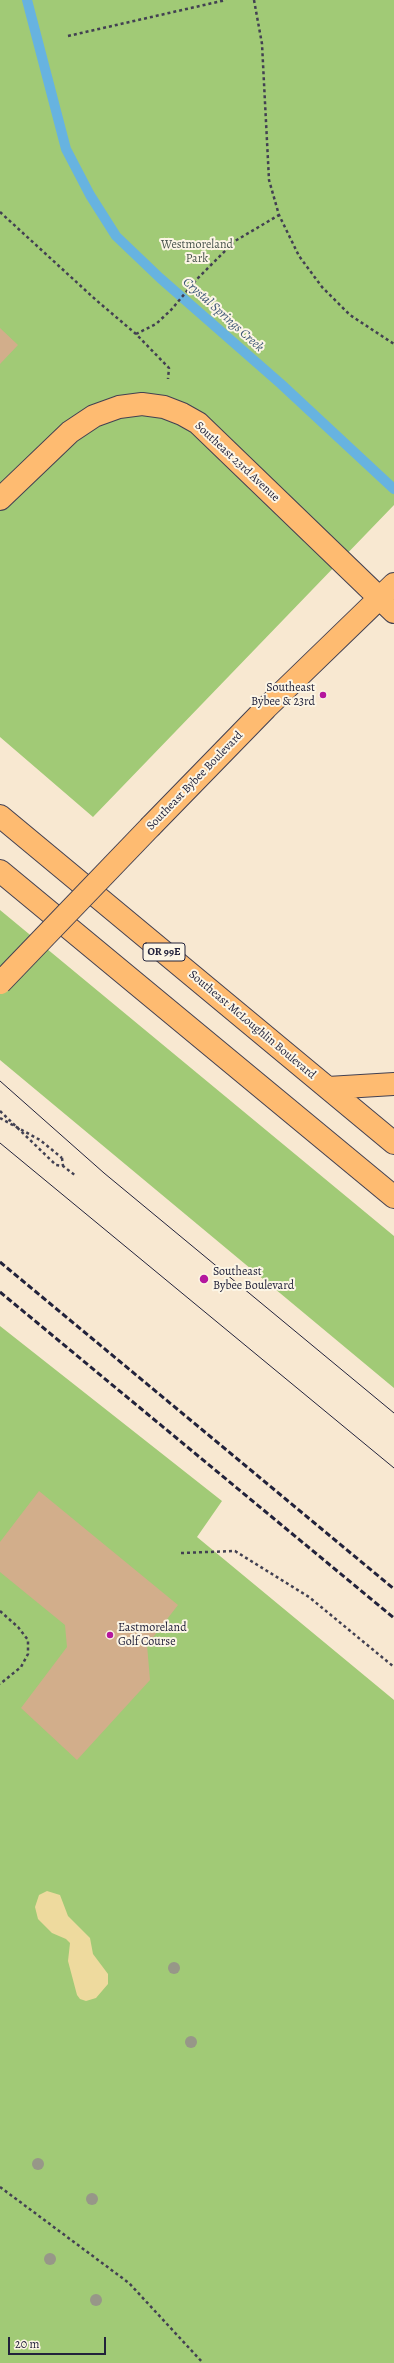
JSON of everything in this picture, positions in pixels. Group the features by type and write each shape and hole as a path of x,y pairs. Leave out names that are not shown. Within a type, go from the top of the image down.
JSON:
{"main road":[{"name":"Southeast 23rd Avenue","path":"0,499 70,432 94,416 119,407 142,404 164,407 182,414 198,423 389,598"},
{"name":"Southeast Bybee Boulevard","path":"0,983 271,703 389,598"},
{"name":"Southeast McLoughlin Boulevard","path":"0,816 394,1143"},
{"path":"0,871 394,1196"},
{"path":"328,1088 394,1084"}],"path":[{"path":"68,36 226,0"},
{"path":"254,0 262,44 269,180 279,215 300,256 322,286 350,315 394,344"},
{"path":"0,212 136,334 169,368 164,407"},
{"path":"136,334 156,324 171,310 197,279 235,241 279,215"},
{"path":"0,1111 56,1165 63,1166 76,1176"},
{"path":"0,1118 40,1140 62,1158 63,1166"},
{"path":"181,1553 235,1551 309,1597 394,1667"},
{"path":"0,1611 18,1626 28,1640 28,1654 21,1667 0,1684"},
{"path":"0,2187 130,2283 203,2363"}],"green space":[{"name":"Westmoreland Park","path":"0,0 394,0 394,505 93,817 0,737"},
{"path":"0,910 394,1236 394,1388 0,1060"},
{"name":"Eastmoreland Golf Course","path":"0,1326 222,1501 197,1537 394,1700 394,2363 0,2363"}],"sand":[{"path":"47,1891 60,1895 68,1916 90,1938 93,1954 108,1974 108,1984 96,1998 86,2001 80,1999 77,1995 68,1961 70,1943 66,1939 52,1933 38,1919 35,1907 39,1895"}],"building":[{"path":"0,328 18,345 0,364"},
{"name":"Eastmoreland Golf Course","path":"39,1491 178,1605 147,1645 150,1680 77,1760 21,1708 67,1647 65,1625 0,1572 0,1542"}],"waterway":[{"name":"Crystal Springs Creek","path":"27,0 66,149 90,195 116,236 160,278 281,384 394,489"}],"tram line":[{"path":"0,1081 104,1173 394,1413"},
{"path":"0,1143 394,1468"}],"railway":[{"path":"0,1262 394,1589"},
{"path":"0,1292 394,1618"}],"place":[{"name":"Southeast Bybee & 23rd","path":"323,695"},
{"name":"Southeast Bybee Boulevard","path":"204,1279"},
{"name":"Eastmoreland Golf Course","path":"110,1635"}]}
